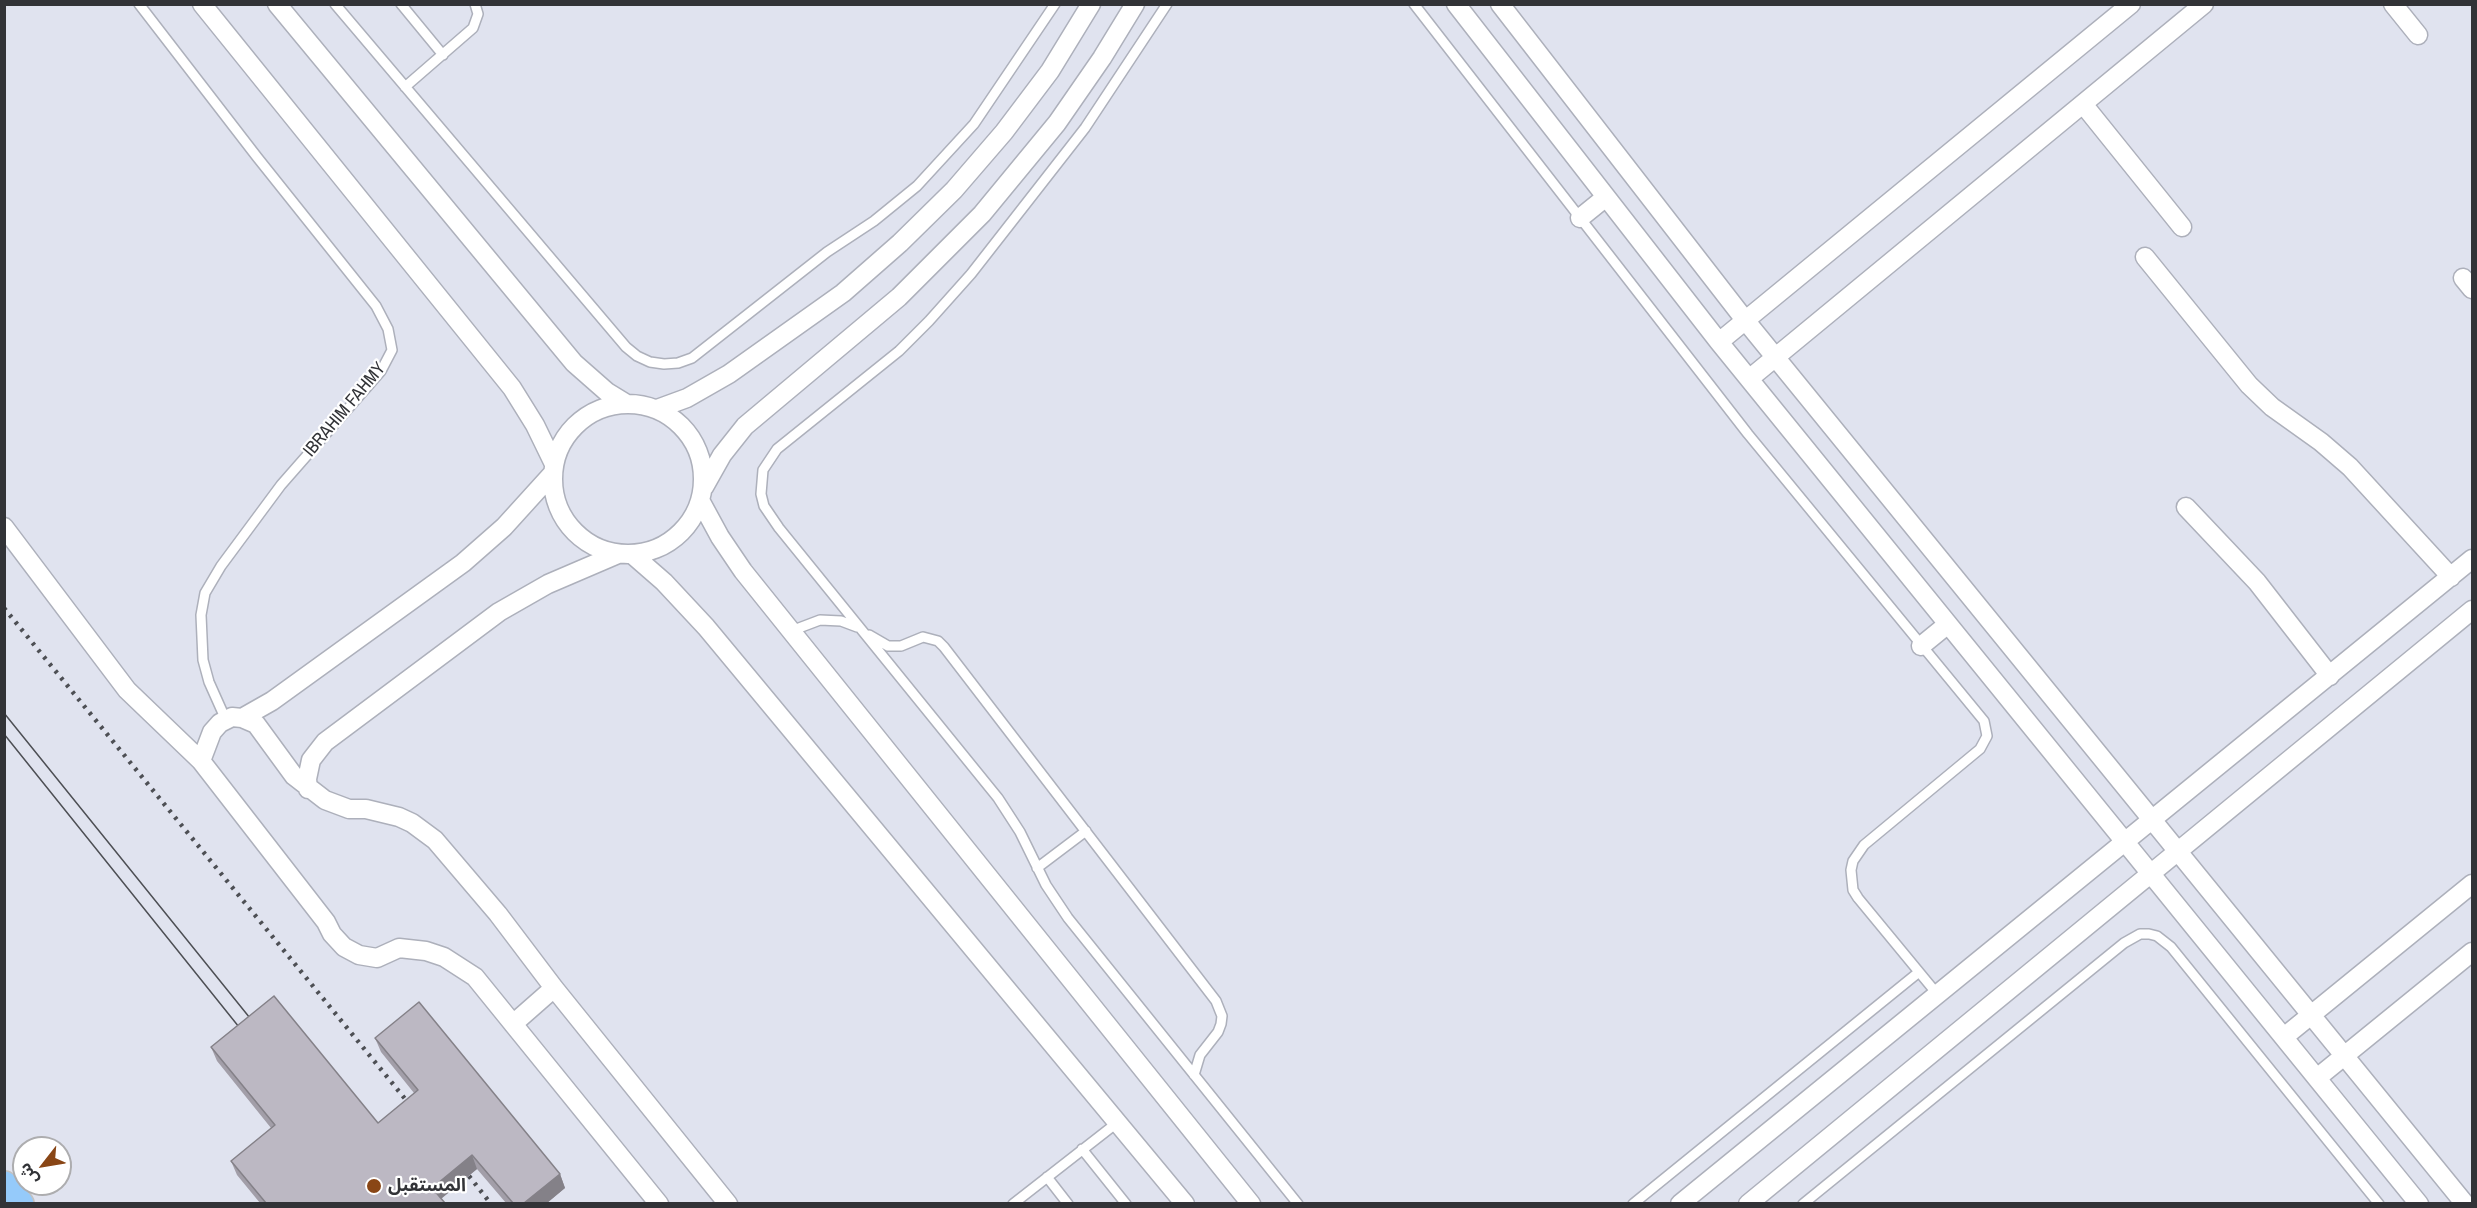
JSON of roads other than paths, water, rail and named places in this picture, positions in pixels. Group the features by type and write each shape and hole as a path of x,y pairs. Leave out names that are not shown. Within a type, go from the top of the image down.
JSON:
{"main road":[{"path":"4,1185 20,1203"}],"street":[{"path":"202,4 512,388 535,425 553,468"},
{"path":"277,4 574,363 607,392 625,403 657,409 673,418 687,432 697,448 703,467 702,494 731,554 1251,1203"},
{"path":"657,409 694,395 729,374 843,293 900,243 954,189 1004,132 1050,71 1091,4"},
{"path":"308,789 307,779 311,760 325,742 499,612 548,584 626,555 662,547 675,539 695,516 702,494 722,455 745,426 899,297 982,214 1057,123 1102,58 1135,4"},
{"path":"1456,4 1719,342 2419,1203"},
{"path":"1500,4 1775,358 2464,1203"},
{"path":"1719,342 2131,4"},
{"path":"1749,379 2204,4"},
{"path":"2394,4 2418,35"},
{"path":"2083,105 2182,227"},
{"path":"1580,218 1606,197"},
{"path":"2145,257 2249,385 2284,417 2341,458 2451,577"},
{"path":"625,403 605,407 587,415 572,428 560,445 553,468 554,492 559,510 569,526 583,540 600,549 626,555 664,582 706,627 1185,1203"},
{"path":"201,761 212,732 220,723 272,701 463,563 511,520 553,468"},
{"path":"2186,507 2257,582 2330,676"},
{"path":"4,527 128,690 201,761 344,947 358,955 377,958 399,948 426,951 444,957 475,977 659,1203"},
{"path":"1680,1203 2126,843 2472,559"},
{"path":"1748,1203 2472,610"},
{"path":"1921,646 1948,624"},
{"path":"234,719 256,724 294,776 308,789 336,805 349,809 383,812 406,820 424,831 445,850 728,1203"},
{"path":"2284,1037 2472,884"},
{"path":"2317,1078 2469,962"},
{"path":"513,1024 554,988"}],"lane":[{"name":"IBRAHIM FAHMY","path":"139,4 376,306 388,329 392,350 381,371 281,485 221,566 205,593 201,615 203,660 208,682 234,719"},
{"path":"335,4 626,347 650,362 664,364 678,363 692,358 827,252 874,221 917,186 974,124 1055,4"},
{"path":"401,4 443,55"},
{"path":"405,87 473,28 478,14 475,4"},
{"path":"1167,4 1085,128 1010,226 944,306 899,351 777,449 769,459 761,482 764,506 779,528 998,798 1020,832 1037,868 1068,918 1298,1203"},
{"path":"1414,4 1748,434 1984,721 1987,736 1985,743 1975,755 1864,844 1851,870 1853,890 1858,898 1938,995"},
{"path":"791,631 820,620 842,621 888,646 902,646 923,638 939,641 1220,1008 1222,1016 1218,1032 1200,1055 1194,1075"},
{"path":"1037,868 1086,831"},
{"path":"1803,1203 2124,943 2140,934 2149,934 2157,936 2171,947 2379,1203"},
{"path":"1633,1203 1919,972"},
{"path":"1013,1203 1118,1122"},
{"path":"1082,1149 1126,1203"},
{"path":"1047,1177 1068,1203"}],"tram line":[{"path":"4,713 258,1028"},
{"path":"4,734 247,1037"}],"railway":[{"path":"4,608 415,1111"},
{"path":"469,1176 491,1204"}],"place":[{"name":"المستقبل","path":"374,1186"}]}
